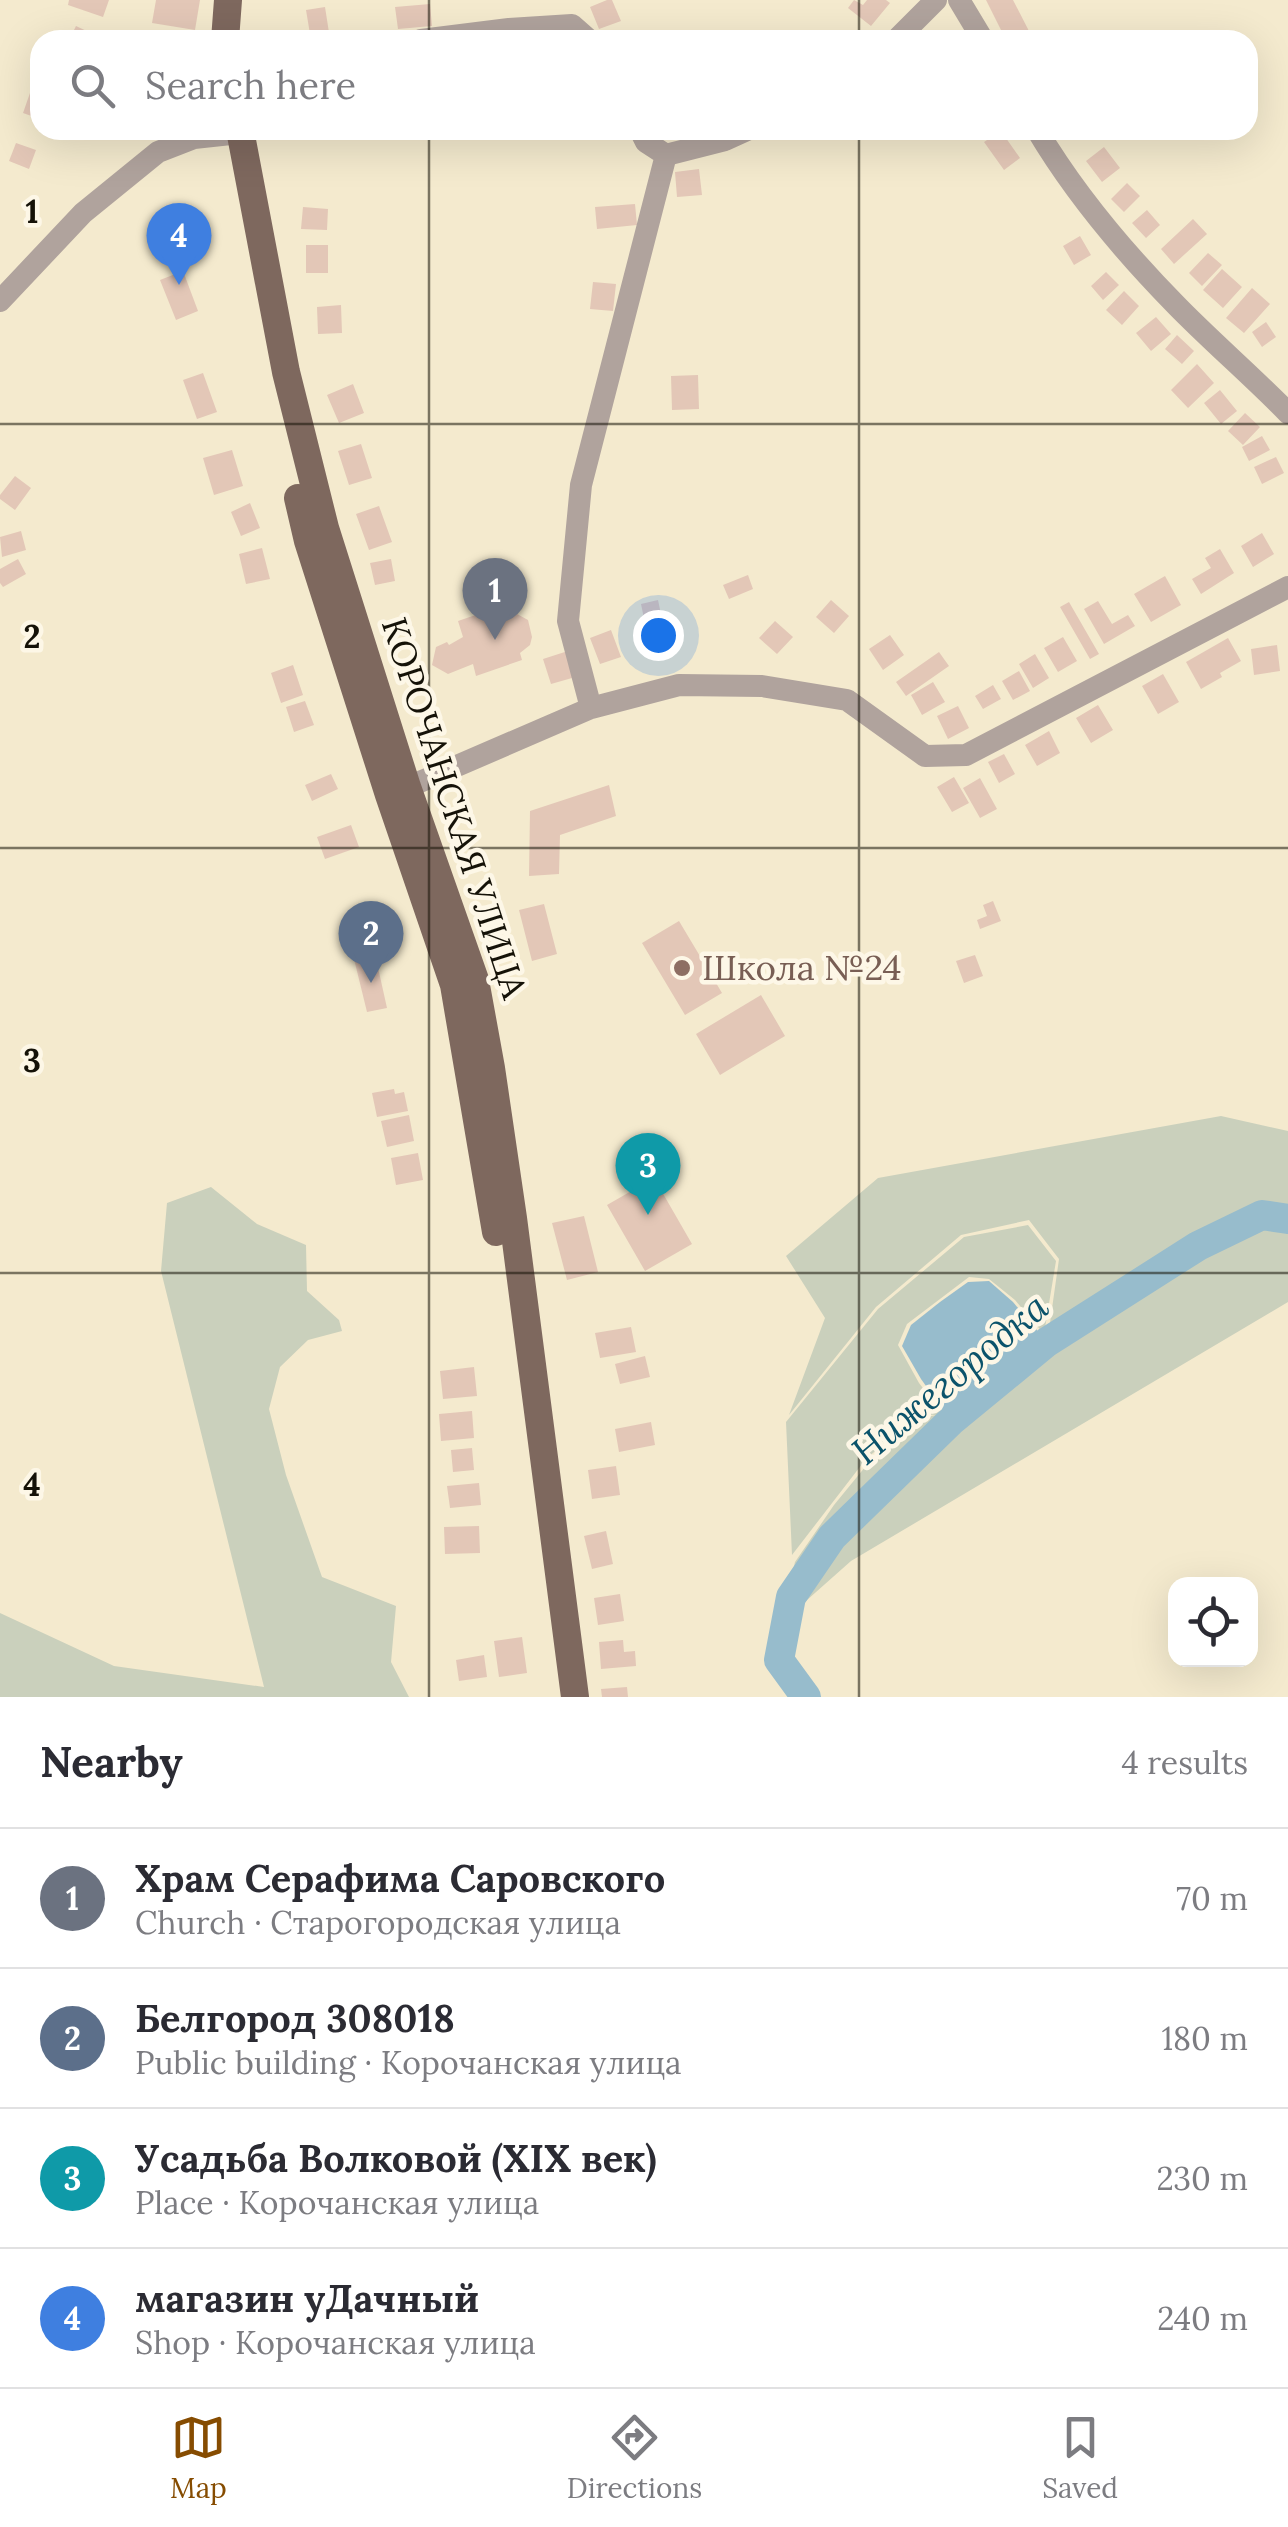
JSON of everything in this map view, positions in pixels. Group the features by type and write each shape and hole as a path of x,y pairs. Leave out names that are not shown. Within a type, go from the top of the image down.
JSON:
{"main road":[{"path":"226,30 228,0"},
{"path":"245,30 248,0"},
{"name":"КОРОЧАНСКАЯ УЛИЦА","path":"232,140 324,528 454,986 498,1238 559,1697"},
{"name":"КОРОЧАНСКАЯ УЛИЦА","path":"398,791 475,980 513,1218 575,1697"}],"street":[{"path":"906,30 936,0"},
{"path":"959,0 977,30"},
{"path":"501,30 572,25 578,30"},
{"path":"0,301 83,212 158,152 189,140"},
{"path":"645,140 666,155 725,140"},
{"path":"1043,140 1108,230 1178,307 1288,412"},
{"path":"591,708 568,621 581,485 666,155"},
{"path":"398,791 591,708 679,685 762,686 847,700 924,756 966,755 1288,587"}],"green space":[{"path":"1221,1116 1288,1131 1288,1215 1262,1211 1196,1242 1048,1337 1059,1259 1029,1220 961,1235 876,1307 789,1415 825,1318 786,1256 878,1178"},
{"path":"211,1187 257,1224 306,1245 307,1291 339,1320 342,1331 308,1340 280,1367 269,1409 286,1475 322,1577 396,1606 391,1662 409,1697 0,1697 0,1613 114,1666 264,1687 161,1271 167,1203"},
{"path":"1263,1219 1288,1223 1288,1302 851,1561 780,1624 795,1562 834,1505 870,1461 918,1419 936,1415 918,1414 866,1459 792,1555 786,1422 878,1309 964,1237 1028,1225 1056,1261 1044,1334 1015,1300 989,1279 969,1277 907,1324 898,1345 919,1383 944,1415 938,1416 953,1424 1047,1348 1206,1247"}],"water":[{"path":"989,1281 1047,1342 951,1421 902,1346 911,1325 940,1302 968,1282"}],"building":[{"path":"69,0 109,0 103,17 68,5"},
{"path":"156,0 200,0 195,30 152,23"},
{"path":"612,0 621,21 599,29 590,7"},
{"path":"854,0 863,5 867,0 890,3 871,26 848,8"},
{"path":"986,0 1013,0 1028,30 1001,30"},
{"path":"430,4 432,26 398,29 395,7"},
{"path":"325,7 329,30 309,30 306,10"},
{"path":"30,93 30,115 23,113"},
{"path":"1007,140 1020,158 1004,170 984,142"},
{"path":"16,143 36,150 29,169 9,161"},
{"path":"1104,147 1120,168 1102,182 1086,161"},
{"path":"699,169 702,195 677,197 675,172"},
{"path":"1127,183 1140,196 1124,212 1111,199"},
{"path":"635,204 637,225 597,229 595,207"},
{"path":"303,207 328,209 327,230 301,229"},
{"path":"1147,210 1160,225 1146,238 1132,223"},
{"path":"1193,219 1207,234 1174,264 1161,249"},
{"path":"1080,236 1091,255 1074,265 1063,246"},
{"path":"306,245 328,245 328,273 306,273"},
{"path":"1208,253 1222,265 1202,286 1189,273"},
{"path":"1222,269 1242,287 1223,308 1203,290"},
{"path":"183,271 198,311 176,320 160,280"},
{"path":"1106,272 1119,285 1103,300 1091,286"},
{"path":"593,282 616,284 613,311 590,309"},
{"path":"1252,288 1270,304 1244,333 1226,318"},
{"path":"1124,291 1139,306 1122,325 1106,310"},
{"path":"341,305 342,333 318,334 317,307"},
{"path":"1156,317 1171,334 1151,351 1136,333"},
{"path":"1266,322 1276,337 1262,347 1252,332"},
{"path":"1177,335 1194,351 1182,364 1165,349"},
{"path":"1197,364 1214,383 1188,408 1171,390"},
{"path":"203,373 217,412 197,419 183,380"},
{"path":"698,375 699,409 672,410 671,376"},
{"path":"353,384 364,413 339,423 327,395"},
{"path":"1220,390 1237,411 1221,424 1204,403"},
{"path":"1245,413 1260,427 1243,445 1228,431"},
{"path":"1262,436 1270,450 1249,461 1242,447"},
{"path":"361,444 372,478 349,485 338,451"},
{"path":"232,450 243,486 214,495 203,458"},
{"path":"1276,457 1284,473 1262,484 1254,467"},
{"path":"15,476 31,488 15,510 0,495"},
{"path":"250,503 260,528 241,536 231,512"},
{"path":"379,506 392,542 369,550 356,514"},
{"path":"21,531 26,550 2,557 0,537"},
{"path":"1262,533 1274,554 1253,567 1241,546"},
{"path":"262,548 270,579 246,584 239,554"},
{"path":"1220,549 1234,573 1201,594 1192,579 1211,568 1205,558"},
{"path":"18,559 26,574 3,587 0,569"},
{"path":"391,559 395,581 375,585 370,563"},
{"path":"748,575 753,589 729,599 723,585"},
{"path":"1165,576 1181,605 1151,622 1134,594"},
{"path":"658,600 663,624 646,628 641,604"},
{"path":"831,600 849,616 834,633 816,617"},
{"path":"1098,601 1112,624 1128,615 1135,626 1104,644 1084,609"},
{"path":"1069,602 1099,654 1090,659 1060,607"},
{"path":"502,606 506,615 517,614 528,620 532,637 530,645 520,653 522,660 476,676 473,664 448,674 432,665 436,647 463,637 458,621"},
{"path":"775,621 793,637 777,654 759,638"},
{"path":"611,630 621,657 600,664 590,638"},
{"path":"890,635 904,655 883,670 869,649"},
{"path":"1063,637 1077,661 1058,672 1044,648"},
{"path":"1228,638 1241,661 1201,689 1186,662"},
{"path":"1277,645 1280,671 1254,675 1251,649"},
{"path":"571,650 579,676 551,684 543,659"},
{"path":"939,652 949,666 906,696 896,682"},
{"path":"1035,654 1049,678 1033,688 1019,664"},
{"path":"293,665 303,695 281,703 271,673"},
{"path":"1019,671 1030,691 1013,700 1002,681"},
{"path":"1163,674 1179,702 1158,714 1142,686"},
{"path":"933,682 945,702 922,715 911,695"},
{"path":"993,685 1001,699 983,709 975,696"},
{"path":"305,701 314,725 294,732 286,707"},
{"path":"1098,705 1113,730 1091,743 1076,718"},
{"path":"958,706 969,728 948,739 937,716"},
{"path":"1049,731 1060,753 1037,766 1025,745"},
{"path":"1004,754 1015,774 999,783 988,762"},
{"path":"331,774 338,789 312,801 305,785"},
{"path":"954,777 969,803 952,812 937,787"},
{"path":"980,778 997,809 980,818 963,788"},
{"path":"609,785 616,816 560,835 559,874 529,876 530,811"},
{"path":"351,825 359,847 325,859 317,837"},
{"path":"993,901 1001,921 980,929 977,920 987,916 983,905"},
{"path":"544,904 557,954 532,961 519,910"},
{"name":"Школа №24","path":"679,921 722,993 685,1015 642,943"},
{"path":"375,954 387,1008 367,1012 354,959"},
{"path":"975,955 983,976 964,983 956,961"},
{"path":"761,995 785,1036 720,1075 696,1034"},
{"path":"394,1089 395,1094 404,1092 408,1111 377,1117 372,1093"},
{"path":"409,1115 414,1141 387,1147 381,1121"},
{"path":"418,1153 423,1180 396,1185 391,1158"},
{"path":"654,1178 692,1244 645,1271 607,1205"},
{"path":"584,1216 598,1272 567,1280 552,1223"},
{"path":"631,1327 636,1352 600,1358 595,1333"},
{"path":"645,1356 650,1377 620,1384 615,1364"},
{"path":"474,1367 477,1396 443,1399 440,1371"},
{"path":"472,1411 474,1438 441,1441 439,1414"},
{"path":"651,1422 655,1445 619,1452 615,1429"},
{"path":"472,1448 474,1470 453,1472 451,1450"},
{"path":"616,1466 620,1495 592,1499 588,1470"},
{"path":"479,1483 481,1505 450,1508 447,1486"},
{"path":"479,1526 480,1553 445,1554 444,1527"},
{"path":"606,1531 613,1564 592,1569 584,1536"},
{"path":"620,1594 624,1621 598,1625 594,1598"},
{"path":"522,1637 527,1673 499,1677 494,1641"},
{"path":"623,1640 624,1652 635,1651 636,1666 601,1669 599,1642"},
{"path":"484,1655 487,1677 459,1681 456,1660"},
{"path":"627,1687 628,1697 602,1697 601,1689"}],"waterway":[{"name":"Нижегородка","path":"806,1697 779,1660 791,1597 832,1537 951,1421 1047,1342 1198,1246 1262,1215 1288,1219"}],"place":[{"name":"магазин уДачный","path":"179,285"},
{"name":"Храм Серафима Саровского","path":"495,640"},
{"name":"Школа №24","path":"682,968"},
{"name":"Белгород 308018","path":"371,983"},
{"name":"Усадьба Волковой (XIX век)","path":"648,1215"}]}
